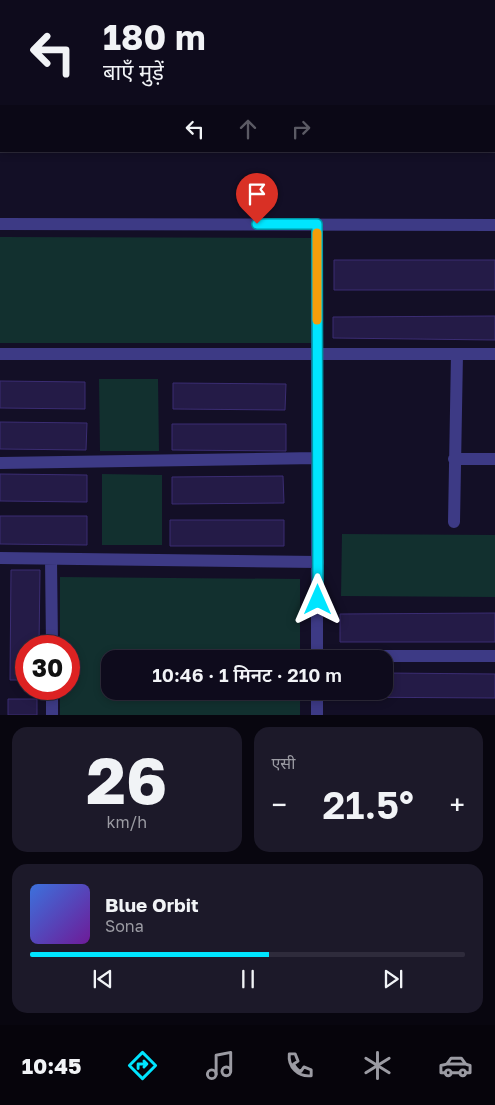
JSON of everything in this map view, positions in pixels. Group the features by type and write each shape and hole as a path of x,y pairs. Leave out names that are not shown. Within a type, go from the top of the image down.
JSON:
{"street":[{"path":"0,224 495,225"},
{"path":"317,224 317,650"},
{"path":"0,354 495,354"},
{"path":"454,522 457,354"},
{"path":"0,463 317,458"},
{"path":"454,459 495,459"},
{"path":"0,558 318,562"},
{"path":"51,559 52,635"},
{"path":"393,657 495,656"},
{"path":"52,700 52,715"},
{"path":"317,700 317,715"}],"green space":[{"path":"0,237 311,238 311,343 0,343"},
{"path":"99,379 158,379 159,451 100,451"},
{"path":"102,474 162,475 162,545 102,545"},
{"path":"342,534 495,535 495,597 341,596"},
{"path":"60,577 300,579 300,650 101,650 101,700 300,700 300,715 60,715 60,700 80,700 80,635 60,635"}],"building":[{"path":"334,260 495,260 495,290 334,290"},
{"path":"495,316 495,340 333,338 333,317"},
{"path":"0,381 85,382 85,409 0,408"},
{"path":"173,383 286,384 285,410 173,409"},
{"path":"0,422 87,423 86,450 0,449"},
{"path":"172,424 286,424 286,451 172,450"},
{"path":"0,474 87,475 87,502 0,501"},
{"path":"283,476 284,503 172,504 172,477"},
{"path":"0,516 87,516 87,545 0,544"},
{"path":"170,520 284,520 284,546 170,546"},
{"path":"11,570 40,570 39,635 15,635 15,680 10,680"},
{"path":"495,613 495,642 340,642 340,614"},
{"path":"393,673 495,674 495,698 393,697"},
{"path":"8,699 37,700 37,715 8,715"}],"slow traffic":[{"path":"317,233 317,320"}],"route":[{"path":"257,224 317,224 318,600"}]}
